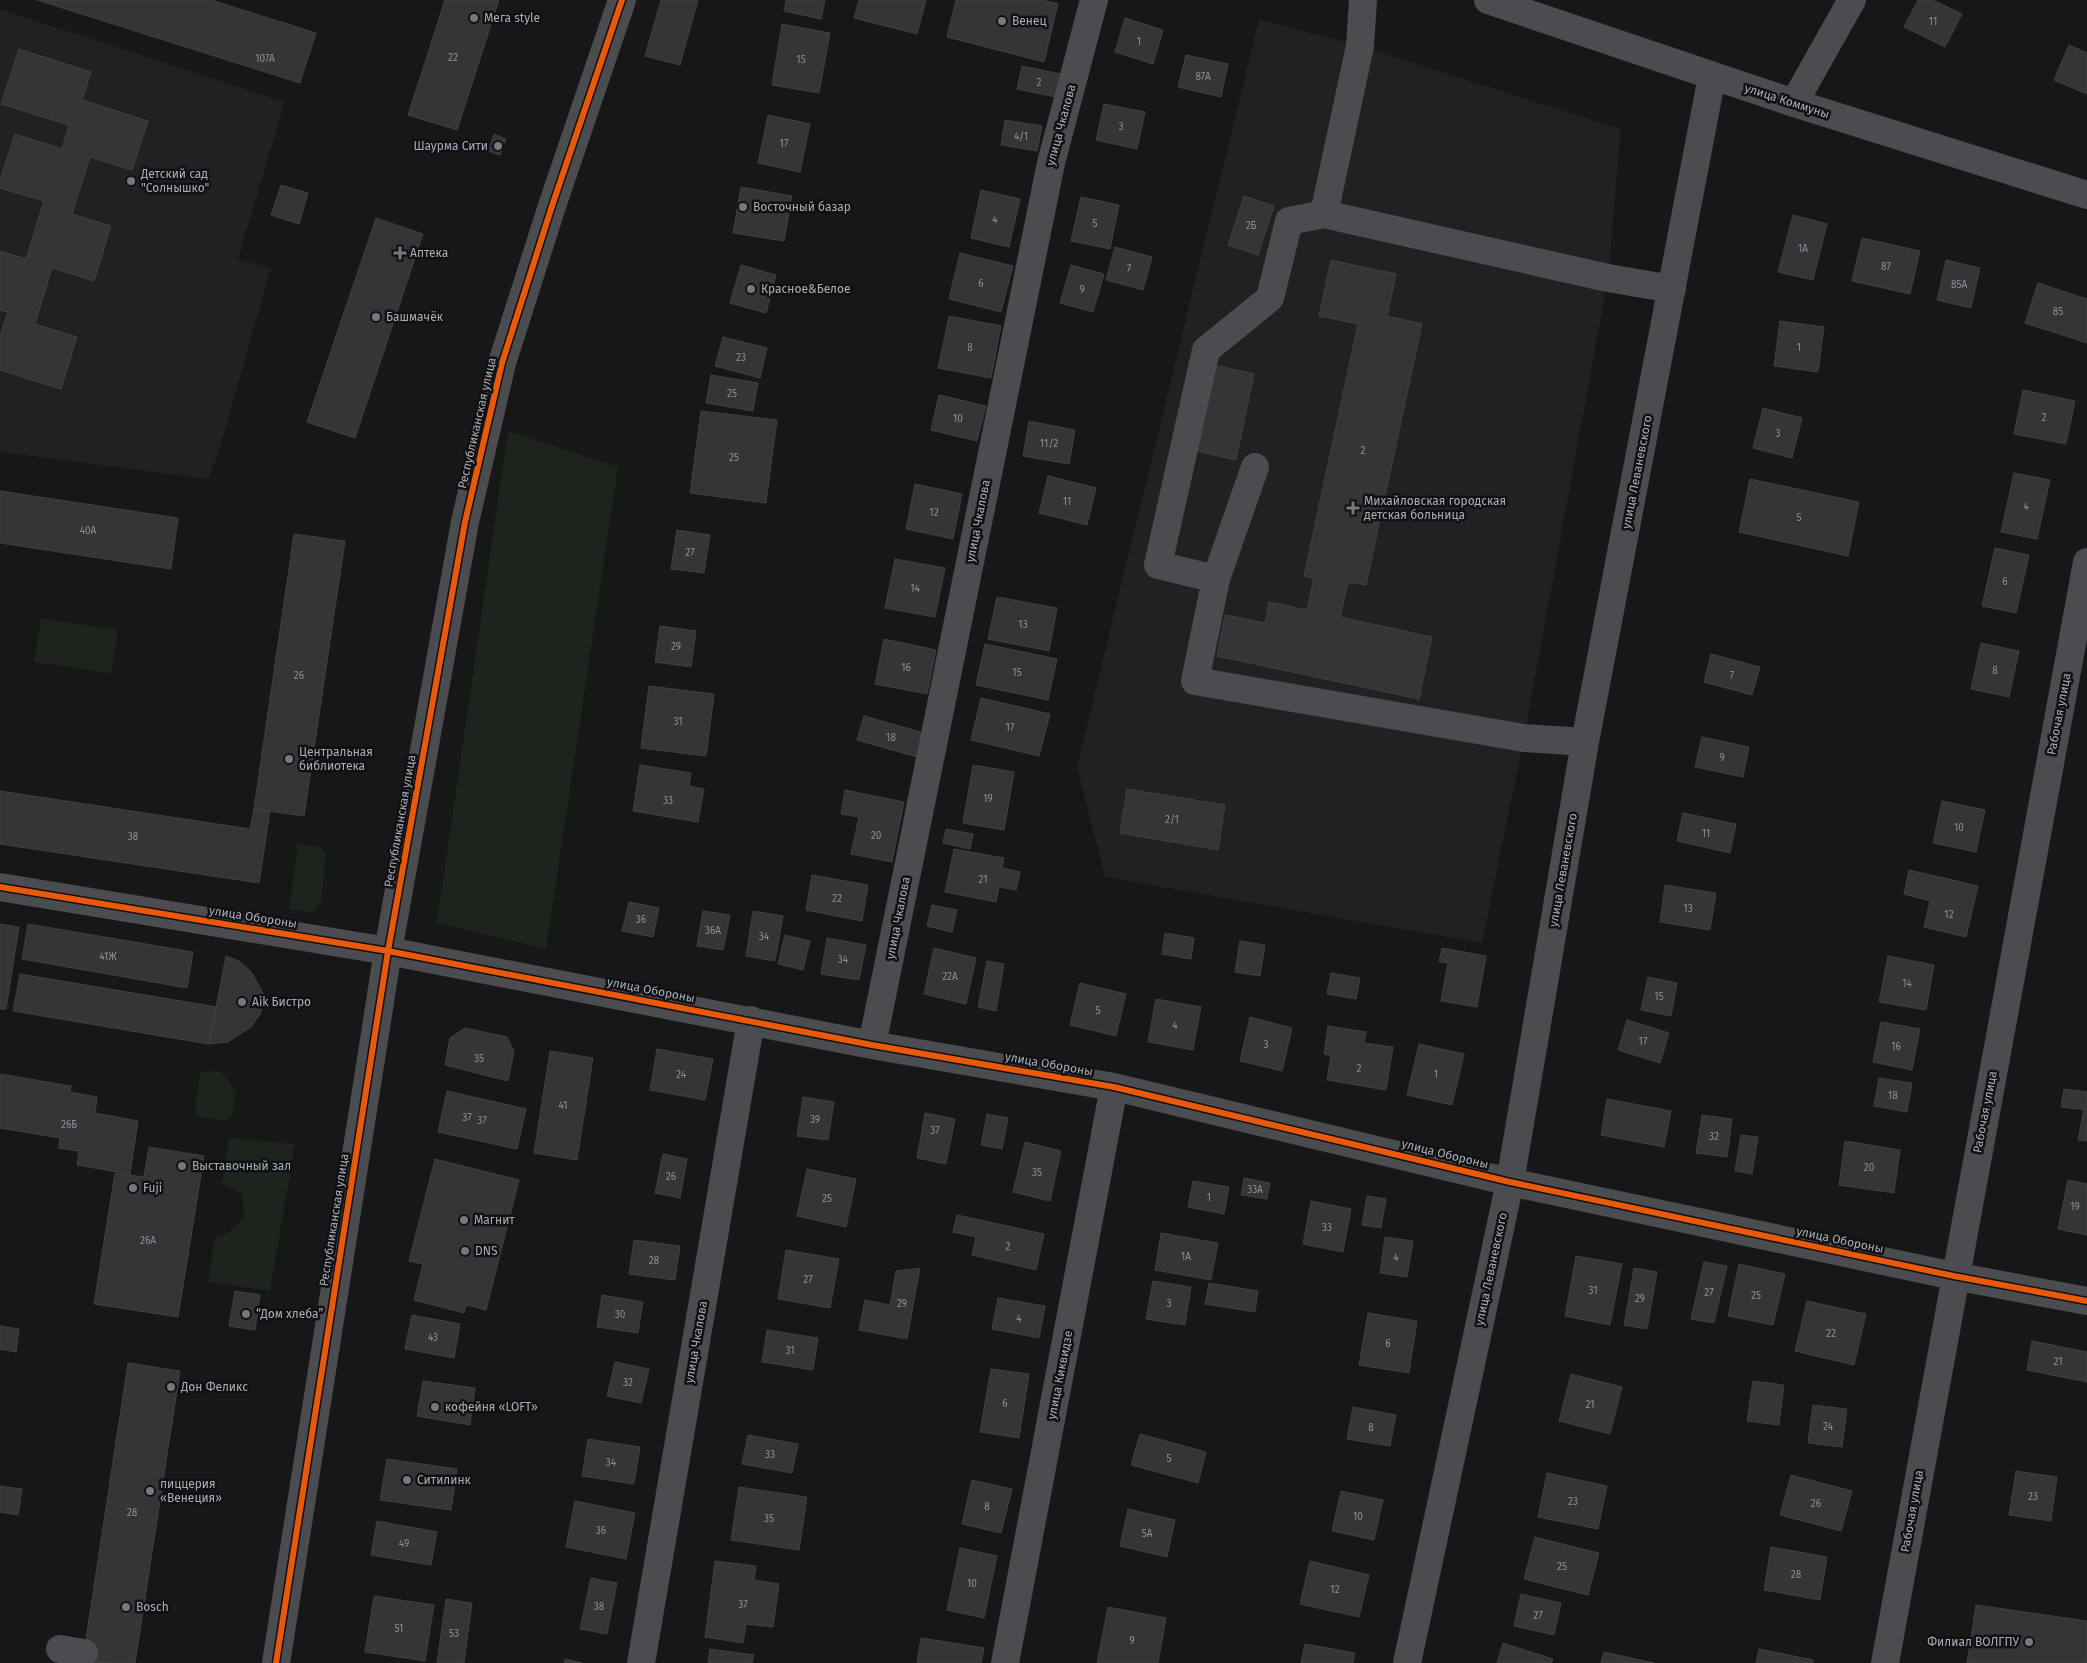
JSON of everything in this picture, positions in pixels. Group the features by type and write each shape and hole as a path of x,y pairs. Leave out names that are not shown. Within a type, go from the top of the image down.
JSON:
{"street":[{"name":"Республиканская улица","path":"276,1663 388,951 465,522 502,363 552,206 622,0"},
{"name":"улица Чкалова","path":"872,1045 1051,163 1094,0"},
{"path":"1324,214 1360,46 1363,0"},
{"name":"улица Коммуны","path":"1488,0 1794,104 2087,195"},
{"path":"1794,104 1852,0"},
{"name":"улица Леваневского","path":"1407,1663 1510,1182 1585,742 1712,76"},
{"path":"1216,579 1158,566 1206,350 1270,298 1289,221 1324,214 1608,278 1672,289"},
{"path":"1255,467 1216,579 1195,681 1524,738 1585,742"},
{"name":"Рабочая улица","path":"1885,1663 1954,1276 2087,562"},
{"name":"улица Обороны","path":"0,886 388,951 872,1045 1114,1087 1510,1182 1954,1276 2087,1301"},
{"name":"улица Чкалова","path":"641,1663 751,1020"},
{"name":"улица Киквидзе","path":"1005,1663 1114,1087"}],"shaded area":[{"name":"Детский сад \"Солнышко\"","path":"0,9 285,102 238,259 271,268 219,451 208,479 0,452"},
{"name":"Михайловская городская детская больница","path":"1259,19 1360,46 1621,129 1608,278 1524,738 1482,943 1105,877 1077,766"},
{"path":"508,431 618,467 546,949 437,923"},
{"path":"41,618 118,630 111,673 34,662"},
{"path":"298,844 319,847 326,853 321,903 313,913 289,909"},
{"path":"200,1071 221,1072 236,1091 232,1115 226,1121 198,1117 195,1112"},
{"path":"229,1138 295,1144 270,1291 208,1282 215,1236 225,1234 232,1229 244,1215 242,1194 222,1184"}],"building":[{"path":"37,0 211,0 316,33 300,83"},
{"path":"445,0 499,0 457,130 408,115"},
{"path":"661,0 698,0 680,65 645,56"},
{"path":"786,0 825,0 821,19 784,11"},
{"path":"859,0 926,0 917,34 854,18"},
{"name":"Венец","path":"956,0 1042,0 1058,4 1044,62 947,37"},
{"path":"1918,0 1933,0 1962,14 1945,47 1904,27"},
{"path":"1125,18 1163,30 1153,64 1115,52"},
{"path":"782,24 830,33 819,93 772,85"},
{"path":"2069,45 2087,53 2087,94 2054,80"},
{"path":"19,49 91,72 82,100 148,121 132,170 90,157 72,214 111,226 94,281 52,268 35,324 77,337 61,389 0,370 0,336 8,312 0,310 0,251 26,259 44,201 0,188 0,180 15,134 62,149 69,125 1,104"},
{"path":"1186,55 1228,64 1221,97 1178,87"},
{"path":"1022,66 1061,74 1056,97 1017,89"},
{"path":"1104,104 1145,112 1137,149 1096,140"},
{"path":"768,115 810,124 800,172 758,163"},
{"path":"1005,120 1042,126 1037,151 1001,145"},
{"path":"494,134 506,139 500,155 488,151"},
{"path":"281,185 308,193 299,224 271,215"},
{"path":"741,187 792,196 784,241 733,233"},
{"path":"981,190 1020,199 1009,247 971,238"},
{"path":"1244,196 1274,206 1258,255 1228,245"},
{"path":"1081,197 1119,205 1110,249 1071,241"},
{"path":"1793,215 1827,224 1813,280 1778,272"},
{"path":"376,218 423,234 355,438 307,422"},
{"path":"1862,238 1920,251 1910,294 1852,281"},
{"path":"1115,247 1152,257 1143,290 1106,280"},
{"path":"960,253 1013,266 1001,312 949,299"},
{"path":"1331,260 1396,274 1387,316 1422,324 1366,585 1348,582 1340,617 1432,637 1419,699 1217,656 1225,615 1265,623 1269,602 1307,610 1314,578 1304,576 1358,324 1319,316"},
{"path":"1946,260 1980,268 1971,308 1937,300"},
{"path":"741,265 776,275 766,313 730,303"},
{"path":"1071,265 1104,274 1093,312 1060,303"},
{"path":"2038,283 2087,299 2087,343 2025,323"},
{"path":"949,316 1001,326 991,378 938,368"},
{"path":"1780,321 1824,327 1818,372 1774,366"},
{"path":"723,337 767,348 760,378 715,366"},
{"path":"1209,364 1254,374 1236,460 1191,450"},
{"path":"711,375 758,383 753,411 706,403"},
{"path":"2023,390 2075,401 2066,444 2014,434"},
{"path":"939,395 986,406 977,441 931,430"},
{"path":"1763,408 1802,418 1792,458 1753,448"},
{"path":"701,411 777,420 766,503 690,493"},
{"path":"1029,421 1075,430 1069,464 1023,456"},
{"path":"2014,473 2050,480 2037,539 2001,532"},
{"path":"1048,476 1096,488 1087,525 1039,513"},
{"path":"1750,479 1859,502 1848,556 1739,532"},
{"path":"915,484 962,494 953,539 906,529"},
{"path":"0,491 178,518 171,569 0,543"},
{"path":"677,530 710,535 704,573 671,569"},
{"path":"294,534 345,541 304,816 254,809"},
{"path":"1995,548 2029,555 2016,613 1982,606"},
{"path":"895,559 945,568 935,617 885,608"},
{"path":"997,597 1057,608 1049,651 988,639"},
{"path":"660,626 696,631 691,667 655,662"},
{"path":"884,639 936,650 927,694 875,684"},
{"path":"1981,643 2019,651 2009,697 1971,689"},
{"path":"985,644 1057,659 1048,700 976,685"},
{"path":"1711,654 1760,667 1752,695 1704,682"},
{"path":"649,686 714,694 706,756 641,748"},
{"path":"981,698 1050,714 1039,756 971,740"},
{"path":"864,716 924,733 917,757 857,740"},
{"path":"1702,737 1749,747 1743,777 1695,767"},
{"path":"640,765 691,773 689,786 704,789 698,822 633,811"},
{"path":"973,765 1014,772 1004,830 963,823"},
{"path":"1127,789 1225,805 1218,850 1120,833"},
{"path":"845,790 904,802 892,862 851,854 859,817 841,814"},
{"path":"0,791 250,829 254,809 270,811 259,883 0,844"},
{"path":"1942,801 1985,810 1976,852 1933,843"},
{"path":"1683,813 1736,824 1730,853 1677,841"},
{"path":"946,829 973,834 970,849 943,843"},
{"path":"954,849 1004,858 1002,868 1020,872 1016,890 999,887 996,902 945,892"},
{"path":"1909,870 1978,886 1966,937 1924,927 1930,901 1904,894"},
{"path":"812,875 868,885 862,921 806,910"},
{"path":"1665,885 1716,893 1710,930 1660,922"},
{"path":"629,902 659,908 653,937 622,931"},
{"path":"932,905 957,910 952,932 927,926"},
{"path":"703,911 730,915 723,950 697,946"},
{"path":"753,911 783,916 775,961 746,956"},
{"path":"0,924 19,927 6,1009 0,1009"},
{"path":"28,924 193,952 187,988 22,959"},
{"path":"1165,933 1194,938 1191,959 1162,954"},
{"path":"785,935 810,941 803,970 778,964"},
{"path":"827,938 866,945 859,980 821,974"},
{"path":"1240,941 1265,945 1260,976 1235,972"},
{"path":"934,948 976,958 966,1004 924,994"},
{"path":"1442,948 1486,956 1477,1007 1441,1001 1448,963 1439,962"},
{"path":"226,956 239,961 252,973 265,997 260,1014 251,1027 228,1042 209,1044"},
{"path":"1888,956 1934,965 1926,1010 1879,1002"},
{"path":"987,961 1004,964 996,1011 978,1007"},
{"path":"1331,973 1360,978 1356,999 1327,994"},
{"path":"20,974 216,1007 209,1044 13,1011"},
{"path":"1648,977 1677,983 1671,1016 1641,1010"},
{"path":"1080,983 1126,994 1116,1036 1070,1025"},
{"path":"1156,999 1201,1007 1193,1050 1148,1042"},
{"path":"1250,1017 1292,1028 1282,1071 1240,1061"},
{"path":"1627,1020 1669,1033 1660,1063 1618,1050"},
{"path":"1881,1022 1920,1029 1912,1070 1873,1062"},
{"path":"1328,1026 1366,1032 1364,1043 1393,1047 1386,1090 1327,1080 1331,1056 1324,1054"},
{"path":"465,1028 507,1037 514,1051 508,1081 445,1065 450,1038"},
{"path":"1419,1044 1464,1054 1452,1105 1407,1095"},
{"path":"657,1049 713,1059 705,1100 650,1090"},
{"path":"550,1051 593,1058 577,1160 534,1153"},
{"path":"0,1074 71,1086 70,1092 97,1097 95,1113 138,1121 130,1174 77,1165 79,1151 59,1148 60,1138 0,1128"},
{"path":"1879,1078 1912,1083 1907,1112 1874,1106"},
{"path":"2064,1089 2087,1092 2087,1110 2061,1107"},
{"path":"447,1091 526,1109 517,1149 438,1132"},
{"path":"803,1097 834,1102 828,1140 797,1136"},
{"path":"1607,1099 1671,1111 1664,1147 1601,1135"},
{"path":"2084,1109 2087,1110 2087,1141 2078,1140"},
{"path":"925,1113 955,1119 946,1164 917,1158"},
{"path":"987,1114 1008,1118 1002,1149 981,1145"},
{"path":"1702,1115 1732,1119 1727,1157 1696,1153"},
{"path":"1741,1135 1758,1137 1752,1174 1735,1171"},
{"path":"1845,1141 1900,1150 1894,1193 1839,1185"},
{"path":"1025,1142 1061,1151 1050,1201 1013,1192"},
{"path":"149,1147 204,1156 178,1317 94,1304 115,1173 144,1177"},
{"path":"663,1154 687,1159 680,1198 655,1193"},
{"name":"Магнит","path":"435,1159 519,1180 486,1310 466,1305 464,1313 414,1300 423,1264 409,1261"},
{"path":"807,1169 856,1179 846,1227 797,1216"},
{"path":"1244,1178 1270,1183 1267,1199 1241,1195"},
{"path":"2068,1180 2087,1184 2087,1235 2058,1229"},
{"path":"1193,1181 1229,1187 1224,1214 1188,1207"},
{"path":"1367,1196 1386,1199 1381,1228 1362,1225"},
{"path":"1311,1201 1351,1209 1343,1252 1303,1244"},
{"path":"957,1215 1044,1234 1036,1270 972,1255 976,1237 953,1232"},
{"path":"1161,1233 1218,1243 1211,1280 1155,1270"},
{"path":"1385,1237 1413,1241 1407,1277 1380,1273"},
{"path":"634,1240 680,1246 675,1280 629,1274"},
{"path":"786,1250 839,1259 830,1308 778,1299"},
{"path":"1576,1256 1622,1264 1610,1325 1565,1316"},
{"path":"1704,1262 1727,1266 1714,1323 1691,1319"},
{"path":"1739,1264 1785,1274 1773,1325 1728,1316"},
{"path":"920,1268 907,1339 859,1330 865,1300 890,1305 896,1271"},
{"path":"1634,1268 1657,1272 1647,1329 1624,1325"},
{"path":"1153,1281 1191,1287 1185,1325 1146,1319"},
{"path":"1209,1283 1258,1291 1255,1312 1205,1304"},
{"path":"235,1291 260,1295 255,1330 229,1326"},
{"path":"602,1295 643,1302 638,1333 597,1327"},
{"path":"998,1298 1045,1306 1039,1338 992,1329"},
{"path":"1807,1301 1866,1314 1854,1365 1795,1351"},
{"path":"1368,1313 1417,1321 1409,1373 1359,1365"},
{"path":"412,1315 460,1324 454,1358 405,1349"},
{"path":"0,1326 19,1329 16,1352 0,1349"},
{"path":"767,1330 818,1338 813,1370 762,1362"},
{"path":"2032,1341 2087,1352 2087,1382 2027,1370"},
{"path":"615,1362 649,1369 641,1403 607,1396"},
{"path":"128,1363 180,1371 135,1663 112,1663 83,1659"},
{"path":"991,1369 1029,1374 1019,1438 980,1432"},
{"path":"1571,1374 1622,1387 1610,1434 1559,1421"},
{"path":"423,1381 475,1388 470,1425 417,1416"},
{"path":"1753,1381 1784,1385 1779,1425 1747,1421"},
{"path":"1813,1405 1847,1409 1842,1447 1808,1443"},
{"path":"1353,1407 1396,1415 1390,1446 1347,1439"},
{"path":"1140,1434 1206,1452 1198,1483 1131,1465"},
{"path":"748,1435 798,1444 792,1473 742,1464"},
{"path":"588,1439 640,1447 634,1484 582,1476"},
{"path":"387,1459 457,1469 451,1510 380,1500"},
{"path":"2016,1471 2057,1477 2051,1521 2009,1515"},
{"path":"1547,1473 1607,1486 1598,1529 1538,1517"},
{"path":"1791,1475 1852,1491 1841,1531 1780,1515"},
{"path":"972,1480 1012,1489 1001,1533 962,1524"},
{"path":"0,1486 22,1489 18,1515 0,1512"},
{"path":"739,1487 807,1497 799,1550 731,1540"},
{"path":"1341,1491 1383,1500 1374,1540 1332,1531"},
{"path":"575,1501 635,1513 626,1559 566,1547"},
{"path":"1128,1509 1175,1520 1167,1557 1120,1546"},
{"path":"377,1521 437,1532 431,1565 371,1555"},
{"path":"1535,1537 1599,1553 1588,1595 1524,1579"},
{"path":"1771,1547 1827,1557 1820,1600 1764,1590"},
{"path":"960,1548 997,1556 984,1618 947,1610"},
{"path":"715,1561 756,1566 754,1580 779,1584 773,1627 746,1624 743,1643 705,1637"},
{"path":"1310,1561 1369,1575 1359,1617 1300,1604"},
{"path":"591,1578 617,1583 607,1634 580,1629"},
{"path":"1521,1594 1561,1603 1554,1635 1514,1626"},
{"path":"374,1596 434,1605 425,1661 365,1652"},
{"path":"446,1599 472,1603 464,1663 437,1663"},
{"name":"Филиал ВОЛГПУ","path":"1976,1605 2087,1621 2087,1663 1967,1663"},
{"path":"1108,1607 1166,1618 1158,1663 1097,1663"},
{"path":"921,1638 984,1648 981,1663 917,1663"},
{"path":"1503,1643 1553,1659 1551,1663 1497,1663"},
{"path":"1305,1644 1355,1653 1353,1663 1301,1663"},
{"path":"710,1649 754,1655 752,1663 708,1663"},
{"path":"1759,1649 1813,1660 1813,1663 1756,1663"},
{"path":"1604,1652 1654,1663 1601,1663"},
{"path":"83,1659 112,1663 83,1663"},
{"path":"565,1659 582,1663 564,1663"}],"cycle path":[{"path":"276,1663 388,951 465,522 502,363 552,206 622,0"},
{"path":"0,887 388,951 872,1045 1114,1087 1510,1182 1954,1276 2087,1301"}],"place":[{"name":"Мега style","path":"474,18"},
{"name":"Венец","path":"1002,21"},
{"name":"Шаурма Сити","path":"498,146"},
{"name":"Детский сад \"Солнышко\"","path":"131,181"},
{"name":"Восточный базар","path":"743,207"},
{"name":"Аптека","path":"400,253"},
{"name":"Красное&Белое","path":"751,289"},
{"name":"Башмачёк","path":"376,317"},
{"name":"Михайловская городская детская больница","path":"1353,508"},
{"name":"Центральная библиотека","path":"289,759"},
{"name":"Aik Бистро","path":"242,1002"},
{"name":"Выставочный зал","path":"182,1166"},
{"name":"Fuji","path":"133,1188"},
{"name":"Магнит","path":"464,1220"},
{"name":"DNS","path":"465,1251"},
{"name":"“Дом хлеба”","path":"246,1314"},
{"name":"Дон Феликс","path":"171,1387"},
{"name":"кофейня «LOFT»","path":"435,1407"},
{"name":"Ситилинк","path":"407,1480"},
{"name":"пиццерия «Венеция»","path":"150,1491"},
{"name":"Bosch","path":"126,1607"},
{"name":"Филиал ВОЛГПУ","path":"2029,1642"}]}
